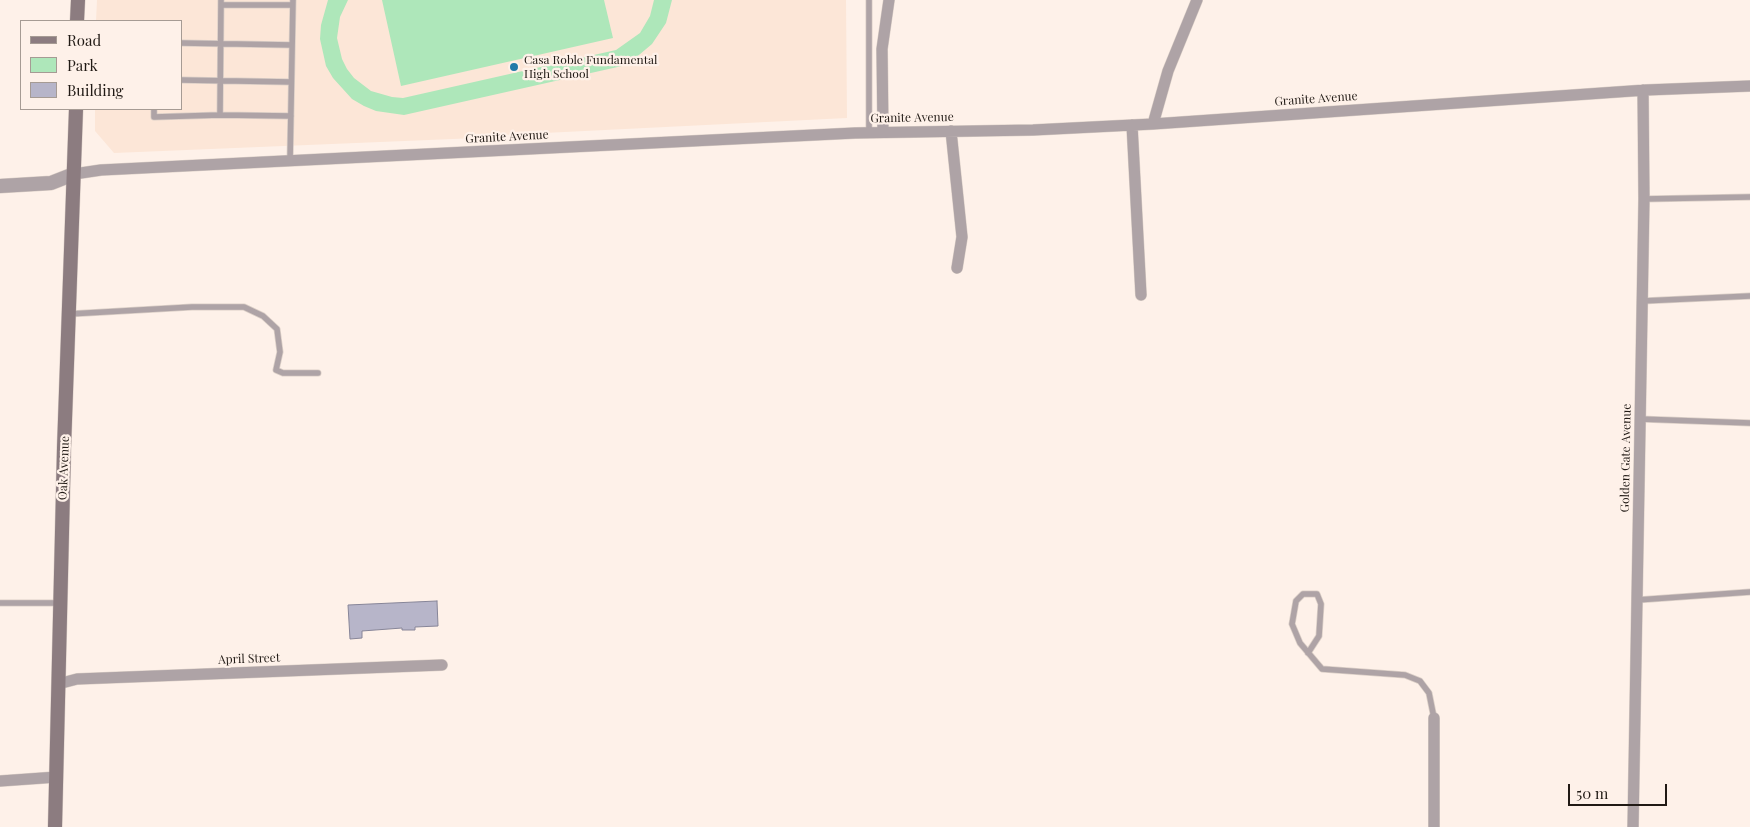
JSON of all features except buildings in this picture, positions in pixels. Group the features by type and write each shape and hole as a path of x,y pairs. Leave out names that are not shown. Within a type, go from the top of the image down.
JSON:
{"main road":[{"path":"77,20 78,0"},
{"name":"Oak Avenue","path":"55,827 60,603 76,110"}],"street":[{"path":"883,132 882,49 889,0"},
{"path":"1153,124 1168,71 1197,0"},
{"name":"Granite Avenue","path":"74,174 101,170 883,132 1153,124 1643,90 1750,86"},
{"name":"Golden Gate Avenue","path":"1633,827 1644,199 1643,90"},
{"path":"1132,125 1141,295"},
{"path":"951,131 962,237 957,268"},
{"path":"0,186 51,183 74,174"},
{"name":"April Street","path":"58,684 77,679 442,665"},
{"path":"1434,718 1434,827"},
{"path":"0,780 57,776"}],"lane":[{"path":"869,0 870,133"},
{"path":"220,115 221,2 293,3 290,162"},
{"path":"182,43 292,45"},
{"path":"182,80 291,82"},
{"path":"154,110 154,117 220,115 291,116"},
{"path":"1644,199 1750,197"},
{"path":"1642,301 1750,296"},
{"path":"69,314 192,307 244,307 264,316 277,329 280,352 276,370 283,373 318,373"},
{"path":"1640,419 1750,423"},
{"path":"1637,600 1750,592"},
{"path":"1308,653 1319,636 1321,604 1317,594 1303,594 1296,601 1292,624 1294,634 1308,653 1322,669 1405,675 1420,681 1428,693 1434,718"},
{"path":"0,603 60,603"}],"shaded area":[{"name":"Casa Roble Fundamental High School","path":"97,0 846,0 847,118 484,136 477,138 114,153 95,131 95,110 182,110 182,20 96,20"}],"green space":[{"path":"328,0 348,0 340,17 337,38 342,59 347,69 354,78 371,91 403,98 616,50 640,33 650,16 654,0 672,0 666,23 652,44 633,60 622,66 404,115 376,111 364,106 352,99 333,78 326,66 320,39 321,25"},
{"path":"382,0 604,0 613,38 401,86"}],"place":[{"name":"Casa Roble Fundamental High School","path":"514,67"}]}
